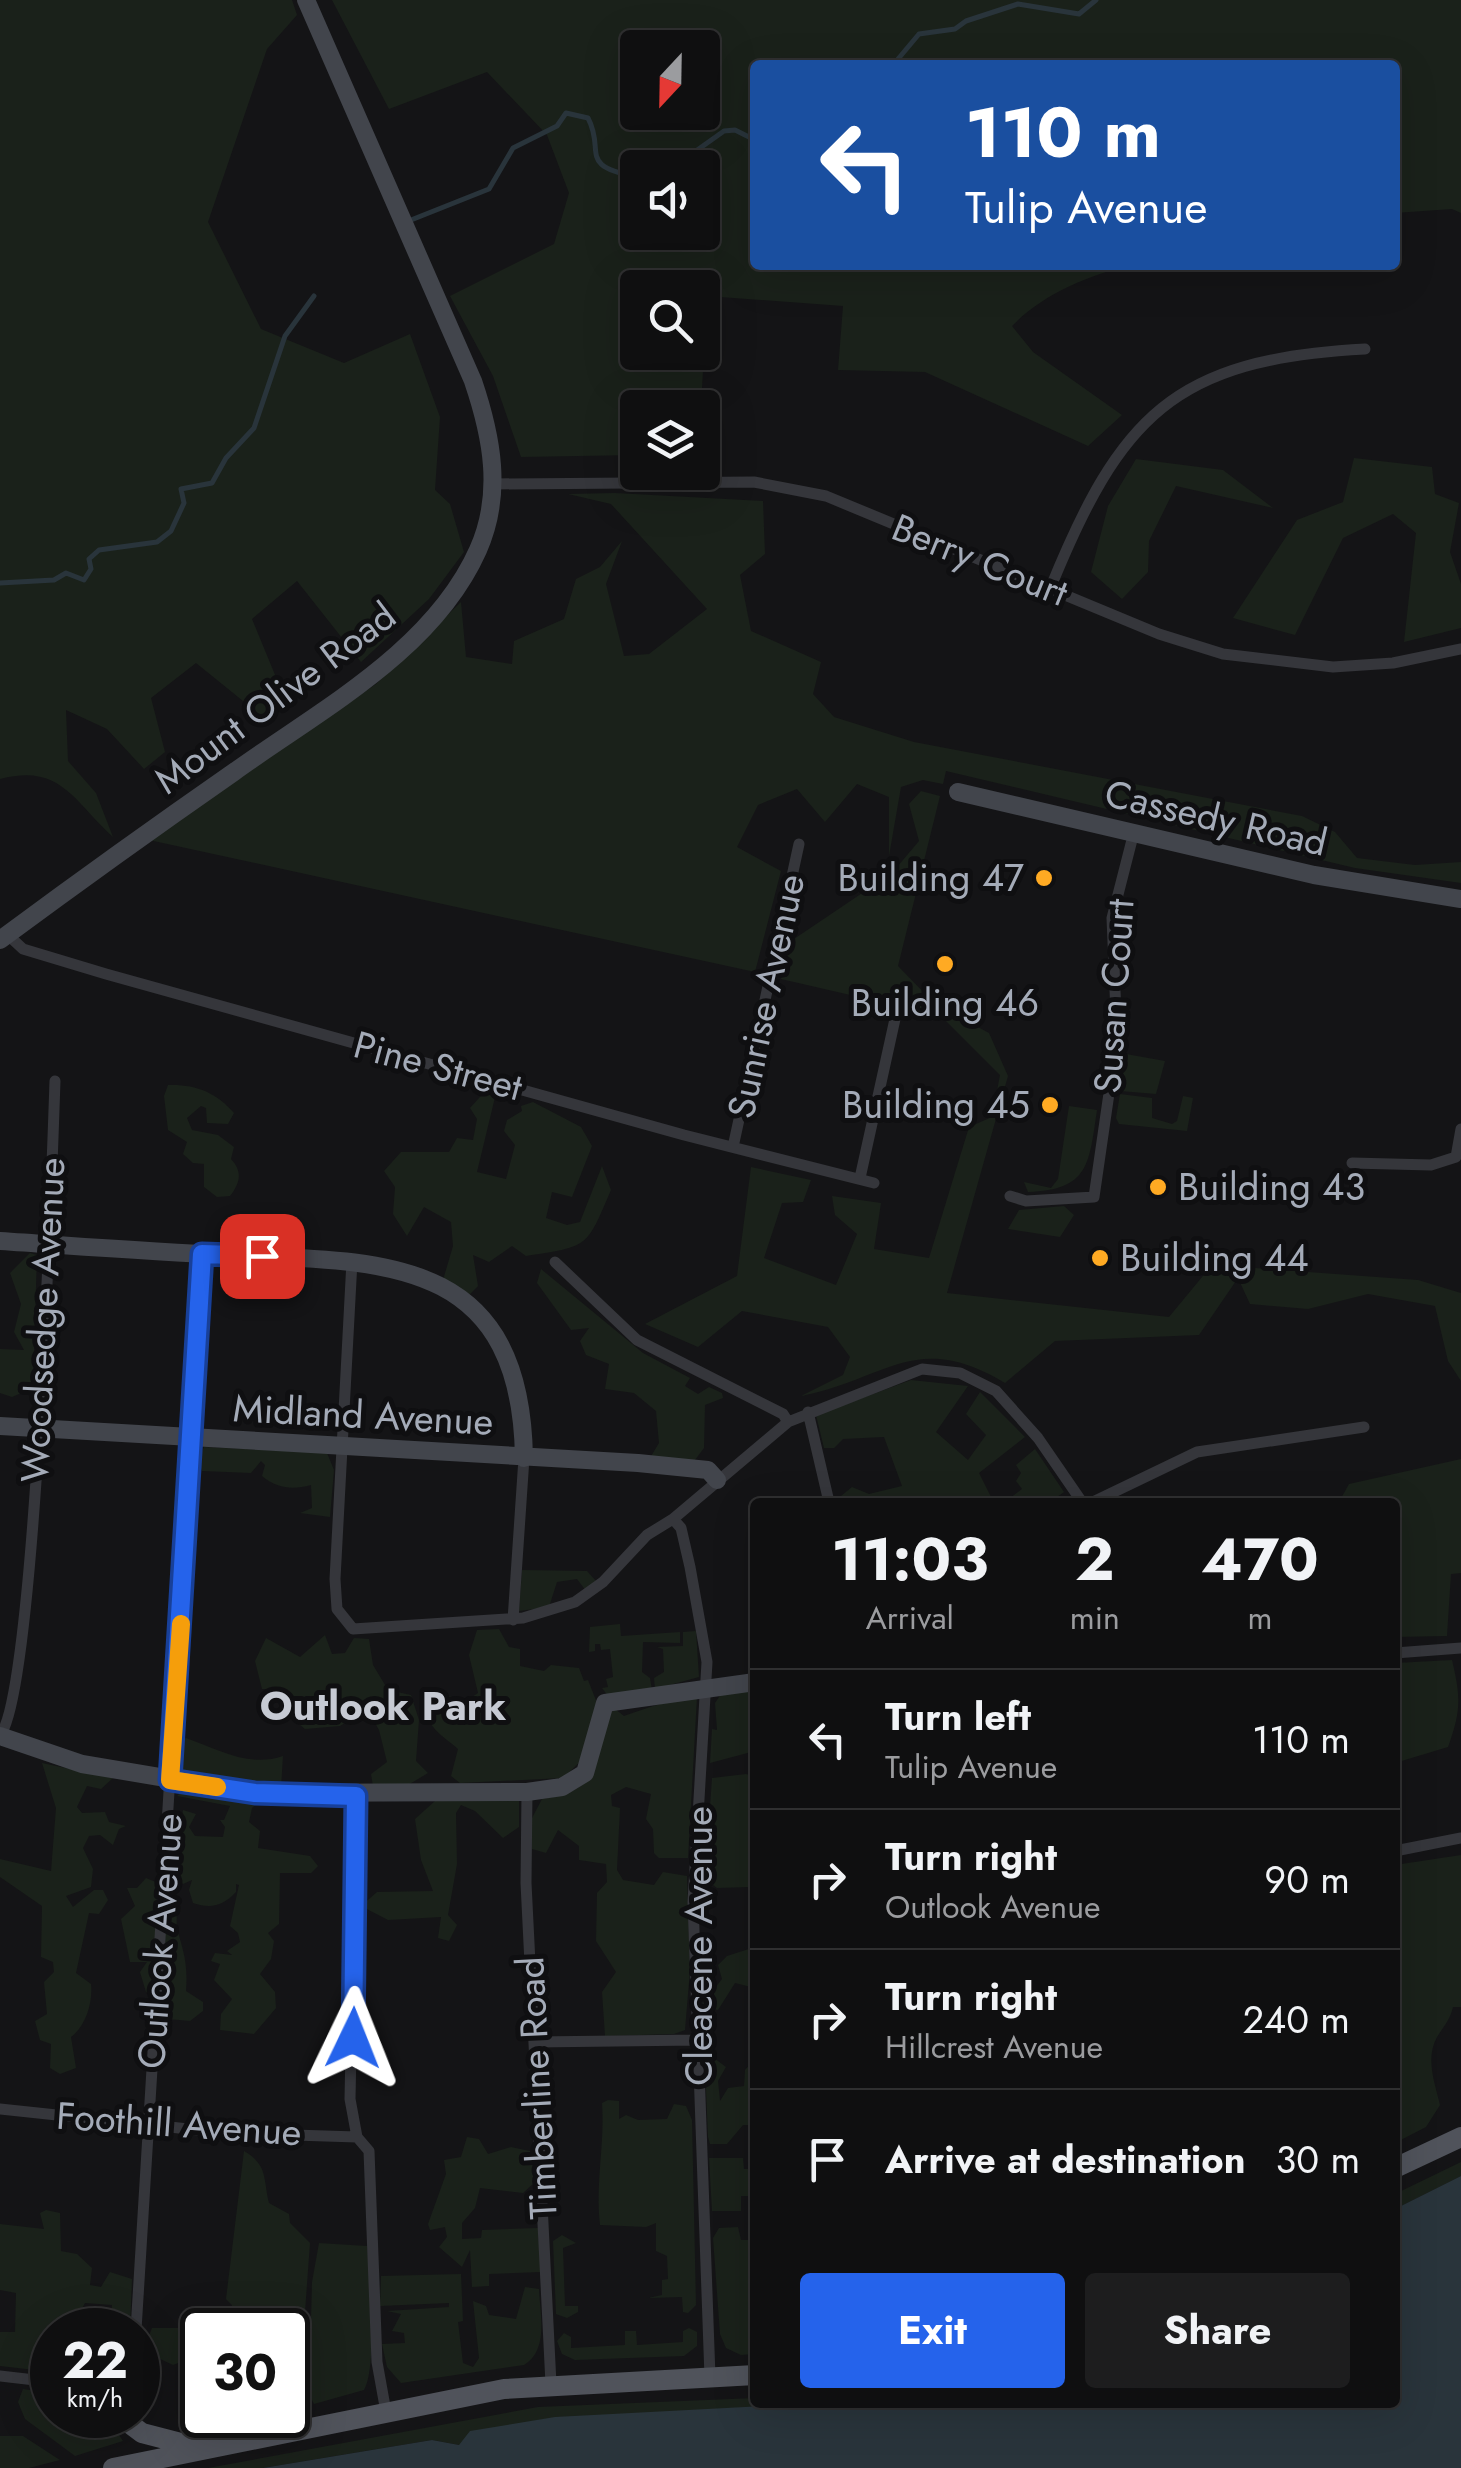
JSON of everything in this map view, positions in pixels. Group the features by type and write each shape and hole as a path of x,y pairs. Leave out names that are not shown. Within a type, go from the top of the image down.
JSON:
{"main road":[{"path":"1400,2166 1461,2138"},
{"path":"112,2468 386,2412 550,2384 750,2375"},
{"path":"160,2432 208,2449"}],"street":[{"name":"Mount Olive Road","path":"4,937 416,636 448,601 472,562 486,529 494,484 491,445 473,381 306,0"},
{"path":"1050,589 1102,475 1126,443 1174,400 1207,379 1263,360 1366,349"},
{"name":"Berry Court","path":"494,484 754,482 790,487 826,496 1184,642 1260,662 1364,666 1461,649"},
{"name":"Cassedy Road","path":"958,792 1314,876 1461,899"},
{"name":"Susan Court","path":"1010,1196 1026,1200 1094,1197 1117,1038 1112,918 1134,832"},
{"name":"Sunrise Avenue","path":"733,1147 799,844"},
{"name":"Pine Street","path":"4,937 22,949 63,962 733,1147 874,1182"},
{"path":"860,1178 896,1018"},
{"name":"Woodsedge Avenue","path":"0,1736 10,1722 18,1684 38,1429 56,1081"},
{"path":"1352,1163 1394,1166 1444,1161 1456,1157 1461,1129"},
{"path":"0,1242 352,1261 414,1272 454,1294 480,1318 502,1349 519,1392 524,1458 512,1620"},
{"name":"Outlook Avenue","path":"137,2308 202,1254"},
{"path":"352,1261 336,1601 346,1625 363,1631 512,1620 546,1612 586,1595 648,1535 674,1520 788,1422 911,1371 934,1369 971,1376 1013,1407 1079,1498"},
{"path":"555,1262 638,1340 782,1414 788,1422"},
{"path":"808,1412 828,1498"},
{"name":"Midland Avenue","path":"0,1426 680,1467 708,1470 716,1480"},
{"path":"1101,1498 1197,1452 1364,1427"},
{"name":"Cleacene Avenue","path":"674,1520 680,1528 690,1567 707,1686 692,1902 710,2377"},
{"path":"1400,1653 1461,1648"},
{"path":"0,1736 58,1758 255,1793 356,1796 526,1792 562,1787 585,1773 605,1703 750,1682"},
{"name":"Timberline Road","path":"526,1792 526,1883 550,2384"},
{"path":"356,1796 350,2099 358,2137 370,2152 377,2362 386,2412"},
{"path":"1400,1850 1461,1838"},
{"path":"535,2042 696,2040"},
{"name":"Foothill Avenue","path":"0,2110 254,2135 358,2137"},
{"path":"0,2376 30,2379"}],"shaded area":[{"path":"0,0 292,0 297,15 267,49 208,222 261,329 344,363 410,334 440,417 435,490 450,504 464,552 429,599 361,662 297,581 252,619 287,704 264,718 196,663 151,698 165,752 144,769 107,729 66,710 68,761 96,793 113,837 75,798 52,781 20,775 0,779"},
{"path":"332,0 1461,0 1461,213 1452,209 1400,213 1400,60 750,60 750,270 1114,270 1066,288 1012,326 1033,352 1122,415 1088,446 925,372 838,370 843,306 720,297 720,270 620,270 620,370 703,370 702,390 620,390 620,455 521,457 493,376 450,296 554,244 569,193 547,135 487,72 389,109"},
{"path":"1354,458 1432,467 1435,494 1459,503 1450,552 1461,584 1461,628 1404,642 1416,533 1393,514 1343,538 1295,635 1233,618 1297,520 1343,502"},
{"path":"1136,459 1223,470 1273,508 1176,486 1149,541 1148,572 1122,599 1091,572 1108,506"},
{"path":"568,494 763,501 765,554 740,575 751,631 821,662 813,694 834,717 914,742 1302,816 1335,832 1357,858 1415,865 1461,862 1461,883 1355,868 946,771 943,784 923,780 901,787 889,856 889,797 857,784 825,822 797,789 758,805 737,847 781,871 755,972 149,840 376,684 461,602 466,657 512,664 514,641 564,619 576,579 600,567 622,541 606,584 624,656 649,654 707,609 611,504"},
{"path":"921,791 940,796 898,966 934,1003 989,1033 1008,1076 947,1293 1169,1317 1212,1265 1418,1280 1461,1293 1461,1381 1448,1361 1435,1306 1368,1294 1308,1309 1250,1304 1238,1278 1199,1335 1055,1341 1005,1383 974,1367 923,1359 801,1396 843,1375 850,1357 828,1327 742,1311 698,1347 645,1324 737,1276 751,1167 811,1180 803,1202 782,1203 764,1258 836,1285 857,1234 835,1215 832,1196 881,1203 874,1249 929,1258 969,1127 992,1117 1000,1075 941,1016 781,979 791,941 892,873 919,841 909,804"},
{"path":"1126,1054 1165,1061 1156,1094 1120,1091"},
{"path":"168,1085 204,1091 234,1113 228,1124 207,1123 206,1108 201,1106 187,1118 192,1130 218,1135 234,1147 231,1159 239,1178 230,1196 217,1197 204,1187 204,1164 193,1163 183,1154 187,1142 168,1130 164,1096"},
{"path":"489,1087 497,1089 477,1172 506,1179 515,1145 504,1131 507,1120 522,1111 521,1106 533,1102 581,1127 592,1146 572,1197 552,1192 546,1218 567,1225 580,1222 602,1166 611,1190 590,1234 574,1246 526,1256 512,1246 489,1262 473,1255 478,1286 468,1296 443,1280 453,1246 451,1222 424,1207 407,1236 393,1214 395,1187 384,1171 401,1152 449,1152 457,1138 473,1140 477,1119 470,1108"},
{"path":"1120,1094 1152,1098 1152,1118 1172,1124 1177,1121 1183,1096 1193,1098 1187,1131 1119,1124 1116,1118"},
{"path":"1069,1106 1097,1110 1092,1145 1083,1170 1064,1186 1028,1192 1024,1182 1051,1188 1058,1179"},
{"path":"1064,1206 1074,1215 1060,1237 1008,1229 1019,1210"},
{"path":"30,1253 37,1255 33,1382 31,1389 12,1397 0,1393 0,1349 24,1350 14,1332 21,1304 10,1273"},
{"path":"541,1269 643,1353 690,1378 685,1386 698,1394 709,1387 722,1393 723,1398 705,1405 704,1448 695,1460 650,1458 659,1443 656,1411 634,1393 605,1389 609,1364 586,1355 580,1341 589,1328 571,1330 537,1283"},
{"path":"911,1380 968,1386 936,1432 968,1460 986,1435 966,1414 980,1392 1025,1437 979,1473 990,1498 841,1498 852,1487 869,1494 902,1486 884,1437 843,1439 834,1448 824,1448 816,1415"},
{"path":"204,1447 327,1453 334,1470 330,1517 300,1513 312,1508 311,1485 292,1488 274,1484 262,1476 265,1465 261,1461 251,1473 202,1471 198,1461"},
{"path":"1035,1449 1064,1492 1056,1498 1010,1498 1022,1489 1016,1481 1021,1473 1016,1465"},
{"path":"1461,1459 1461,1573 1451,1574 1447,1636 1400,1637 1400,1498 1341,1498 1349,1484"},
{"path":"522,1570 587,1571 596,1581 586,1591 577,1579 557,1582 549,1607 519,1611"},
{"path":"620,1624 621,1636 680,1632 680,1643 643,1642 642,1672 650,1678 652,1690 608,1696 602,1688 608,1687 606,1679 613,1677 610,1649 601,1650 600,1644 595,1644 595,1651 589,1652 590,1627"},
{"path":"499,1629 509,1647 520,1649 520,1666 544,1671 551,1665 579,1668 584,1681 588,1680 597,1703 582,1760 563,1778 460,1783 451,1776 458,1749 434,1728 427,1709 430,1701 449,1696 466,1701 478,1693 469,1655 477,1630"},
{"path":"696,1631 699,1677 655,1689 654,1678 664,1672 663,1649 657,1647 683,1646 683,1632"},
{"path":"325,1635 332,1654 345,1653 354,1638 369,1639 373,1665 388,1690 411,1695 419,1720 416,1761 428,1773 403,1788 373,1786 371,1774 387,1762 379,1730 367,1709 340,1726 305,1729 282,1710 286,1690 262,1689 255,1661 266,1638 300,1657"},
{"path":"1452,1660 1458,1704 1448,1747 1400,1761 1400,1663"},
{"path":"750,1691 750,1752 710,1763 712,1729 717,1730 715,1703 721,1694"},
{"path":"697,1697 688,1858 659,1858 654,1853 653,1829 646,1819 651,1794 626,1787 611,1795 612,1806 620,1808 617,1870 623,1880 654,1885 663,1872 687,1876 690,1970 685,2030 674,2034 605,2036 602,1992 616,1972 596,1941 597,1893 607,1882 606,1864 579,1860 579,1846 558,1830 546,1853 532,1849 531,1820 542,1799 562,1795 587,1780 598,1758 608,1711 615,1709 624,1716"},
{"path":"182,1739 246,1758 283,1756 281,1789 183,1774"},
{"path":"42,1763 113,1778 101,1789 87,1786 77,1807 82,1813 105,1812 109,1822 126,1826 119,1829 113,1845 100,1835 89,1836 83,1848 93,1869 91,1887 66,1896 73,1907 94,1890 103,1890 108,1900 99,1914 89,1913 76,1973 91,1984 90,2006 81,2027 71,2037 76,2068 60,2074 50,2068 51,2044 40,2040 35,2021 47,2014 44,1982 54,1972 53,1962 41,1957 42,1906 0,1877 0,1859 51,1871 56,1808"},
{"path":"750,1775 750,1887 717,1888 705,1879 712,1778"},
{"path":"184,1789 259,1801 252,1808 249,1822 260,1831 258,1848 310,1856 318,1866 311,1873 280,1873 279,1924 268,1933 274,1941 271,1959 260,1974 275,1992 276,2008 254,2034 220,2030 221,2014 232,1999 214,1980 220,1964 211,1961 215,1953 232,1955 227,1951 240,1942 238,1933 230,1926 239,1885 226,1900 205,1906 193,1903 189,1890 192,1880 183,1884 174,1878 183,1810 196,1814 189,1827 195,1836 223,1837 225,1827 220,1820 224,1820 230,1806 177,1796"},
{"path":"519,1799 519,1827 503,1838 475,1811 461,1805 456,1813 457,1864 448,1915 457,1925 449,1941 438,1938 441,1917 388,1920 361,1906 377,1892 433,1891 421,1860 415,1819 435,1801"},
{"path":"1461,1855 1461,2007 1453,2007 1433,2045 1432,2071 1440,2105 1426,2127 1400,2140 1400,1864"},
{"path":"146,1878 175,1890 186,1991 203,2002 203,2011 190,2021 168,2019 163,2000 146,1992 140,1972 147,1962 130,1962 121,1919 135,1906 127,1888 137,1888"},
{"path":"750,1949 750,1987 735,1983 718,2010 701,2006 722,1979 718,1965 727,1956"},
{"path":"714,2058 726,2067 718,2081 720,2101 728,2088 744,2086 745,2070 750,2064 750,2125 743,2125 727,2144 710,2144 708,2137 705,2066"},
{"path":"619,2101 619,2119 626,2115 638,2120 667,2119 674,2104 686,2106 692,2120 696,2305 688,2313 683,2312 682,2297 648,2298 662,2295 662,2280 668,2279 667,2256 656,2251 656,2223 646,2227 600,2225 602,2103"},
{"path":"467,2137 479,2139 488,2154 511,2147 530,2151 535,2182 523,2193 480,2188 475,2208 462,2223 462,2239 481,2238 482,2230 538,2228 541,2272 489,2274 489,2286 472,2287 470,2250 462,2267 439,2247 447,2237 445,2227 430,2230 428,2224 446,2174 444,2160 461,2157"},
{"path":"244,2151 261,2167 269,2203 289,2214 290,2223 310,2243 305,2308 232,2308 226,2299"},
{"path":"709,2158 743,2158 744,2169 750,2169 750,2196 741,2196 741,2211 712,2211"},
{"path":"1461,2162 1461,2176 1400,2206 1400,2192"},
{"path":"1461,2176 1461,2468 263,2468 432,2440 459,2445 470,2431 555,2417 750,2407 1400,2408 1400,2206"},
{"path":"40,2213 60,2213 61,2251 77,2254 92,2268 90,2285 101,2287 110,2272 132,2279 131,2308 85,2303 82,2308 30,2308 30,2369 0,2366 0,2332 15,2332 16,2293 0,2290 0,2224 44,2229"},
{"path":"738,2227 741,2240 750,2240 750,2354 726,2348 720,2334 713,2238 719,2228"},
{"path":"562,2235 576,2243 563,2248 565,2306 578,2306 578,2312 567,2318 556,2314 553,2241"},
{"path":"319,2243 367,2246 372,2343 368,2379 364,2390 314,2404 310,2396 312,2282"},
{"path":"461,2274 463,2321 458,2322 463,2363 473,2367 479,2358 473,2301 486,2306 489,2315 516,2319 525,2287 539,2289 541,2331 537,2350 524,2365 401,2383 387,2367 382,2344 405,2343 404,2333 392,2331 401,2314 387,2311 449,2307 449,2303 380,2306 381,2276"},
{"path":"160,2328 180,2328 180,2362 173,2365 160,2359"},
{"path":"689,2328 697,2332 697,2346 684,2356 575,2360 562,2354 557,2341 564,2333 571,2337 571,2348 625,2345 625,2331 636,2331 637,2345 683,2342 683,2331"},
{"path":"23,2389 30,2390 30,2423 25,2419 18,2402"},
{"path":"750,2398 750,2408 792,2408 459,2445 432,2440 263,2468 208,2468 538,2407"},
{"path":"0,2436 23,2436 60,2460 29,2468 0,2468"},
{"path":"51,2438 123,2441 75,2456"}],"waterway":[{"path":"897,60 919,34 955,29 966,21 1018,4 1079,14 1096,0"},
{"path":"411,220 489,189 513,148 557,126 566,113 588,118 596,156 607,168 620,173"},
{"path":"697,150 724,131 735,130 750,138"},
{"path":"0,583 54,580 66,573 84,580 91,569 89,559 99,550 157,542 171,531 184,503 181,489 212,483 226,458 254,428 285,336 314,296"}],"slow traffic":[{"path":"181,1624 170,1780 217,1787"}],"place":[{"name":"Building 47","path":"1044,878"},
{"name":"Building 46","path":"945,964"},
{"name":"Building 45","path":"1050,1105"},
{"name":"Building 43","path":"1158,1187"},
{"name":"Building 44","path":"1100,1258"}],"district":[{"name":"Outlook Park","path":"383,1706"}],"route":[{"path":"262,1256 202,1254 170,1780 255,1793 356,1796 353,2038"}]}
